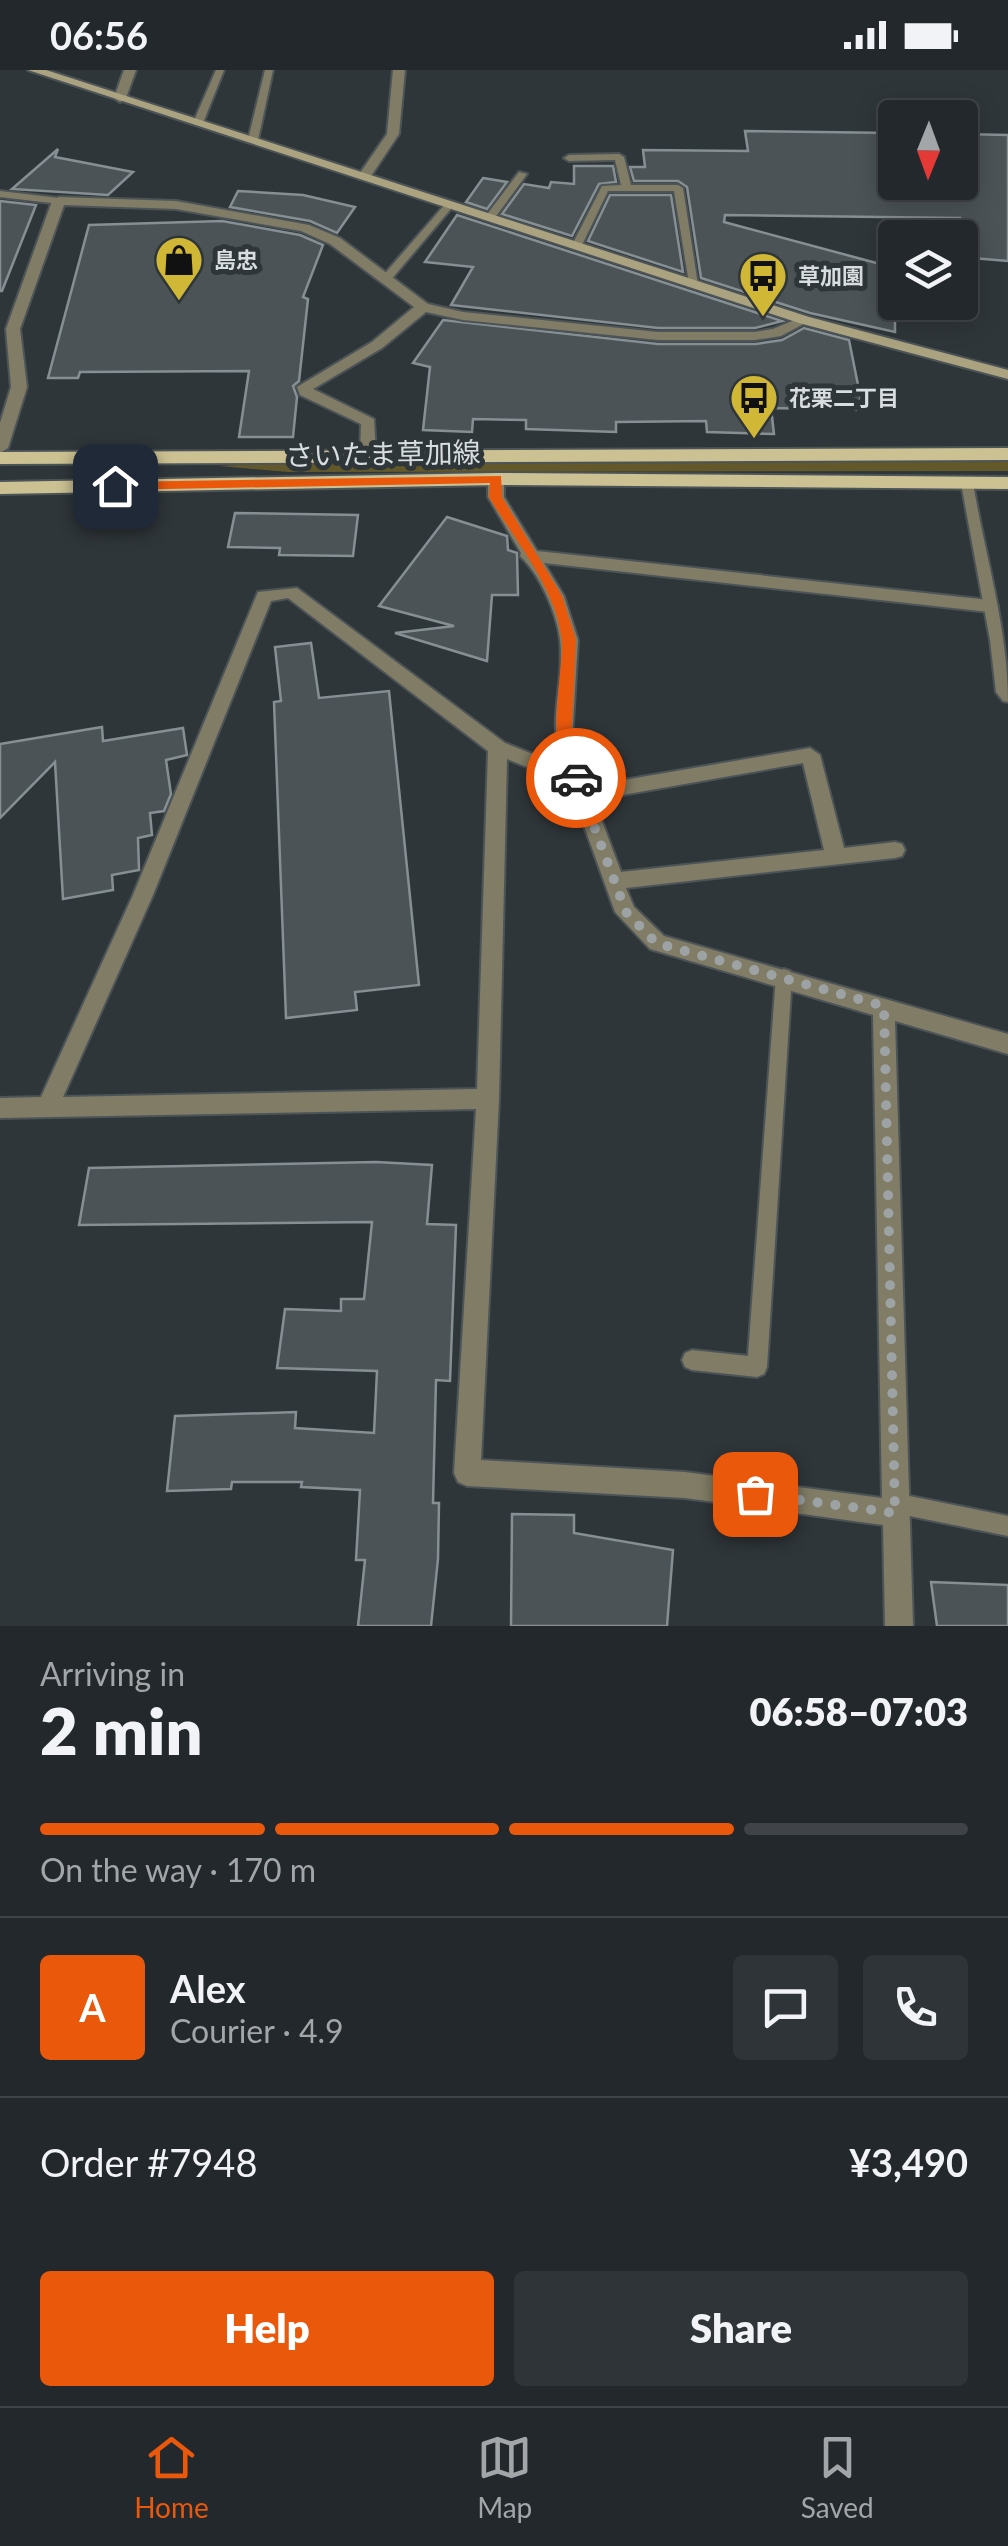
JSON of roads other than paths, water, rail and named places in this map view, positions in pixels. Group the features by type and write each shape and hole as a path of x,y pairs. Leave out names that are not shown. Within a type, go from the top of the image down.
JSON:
{"main road":[{"name":"さいたま草加線","path":"0,458 1008,454"},
{"name":"さいたま草加線","path":"0,488 496,479 1008,483"}],"street":[{"path":"34,70 804,320 1008,376"},
{"path":"120,98 130,70"},
{"path":"364,176 394,134 399,70"},
{"path":"0,448 18,386 13,329 60,200 176,206 276,221 318,232 423,307 463,316 658,336 776,334 804,320"},
{"path":"368,454 369,422 305,392 306,387 388,338 423,307"},
{"path":"496,479 496,497 555,596 569,640 564,740 626,912 656,943 784,976 1008,1044"},
{"path":"528,556 989,606"},
{"path":"47,1108 143,894 264,596 290,592 498,748 579,787 810,755 836,856"},
{"path":"498,748 488,1099 467,1472 685,1486 895,1508"},
{"path":"614,881 895,850"},
{"path":"884,1006 899,1626"},
{"path":"0,1108 488,1099"}],"lane":[{"path":"198,123 220,70"},
{"path":"253,140 269,70"},
{"path":"569,158 619,157 627,188"},
{"path":"490,216 522,174"},
{"path":"577,245 605,188 678,188 694,283"},
{"path":"0,194 60,200"},
{"path":"385,280 450,204"},
{"path":"968,483 1000,647 1003,692 1008,697"},
{"path":"692,1360 758,1367 784,976"},
{"path":"895,1508 1008,1526"}],"place":[{"name":"島忠","path":"179,302"},
{"name":"草加園","path":"763,318"},
{"name":"花栗二丁目","path":"754,440"}]}
